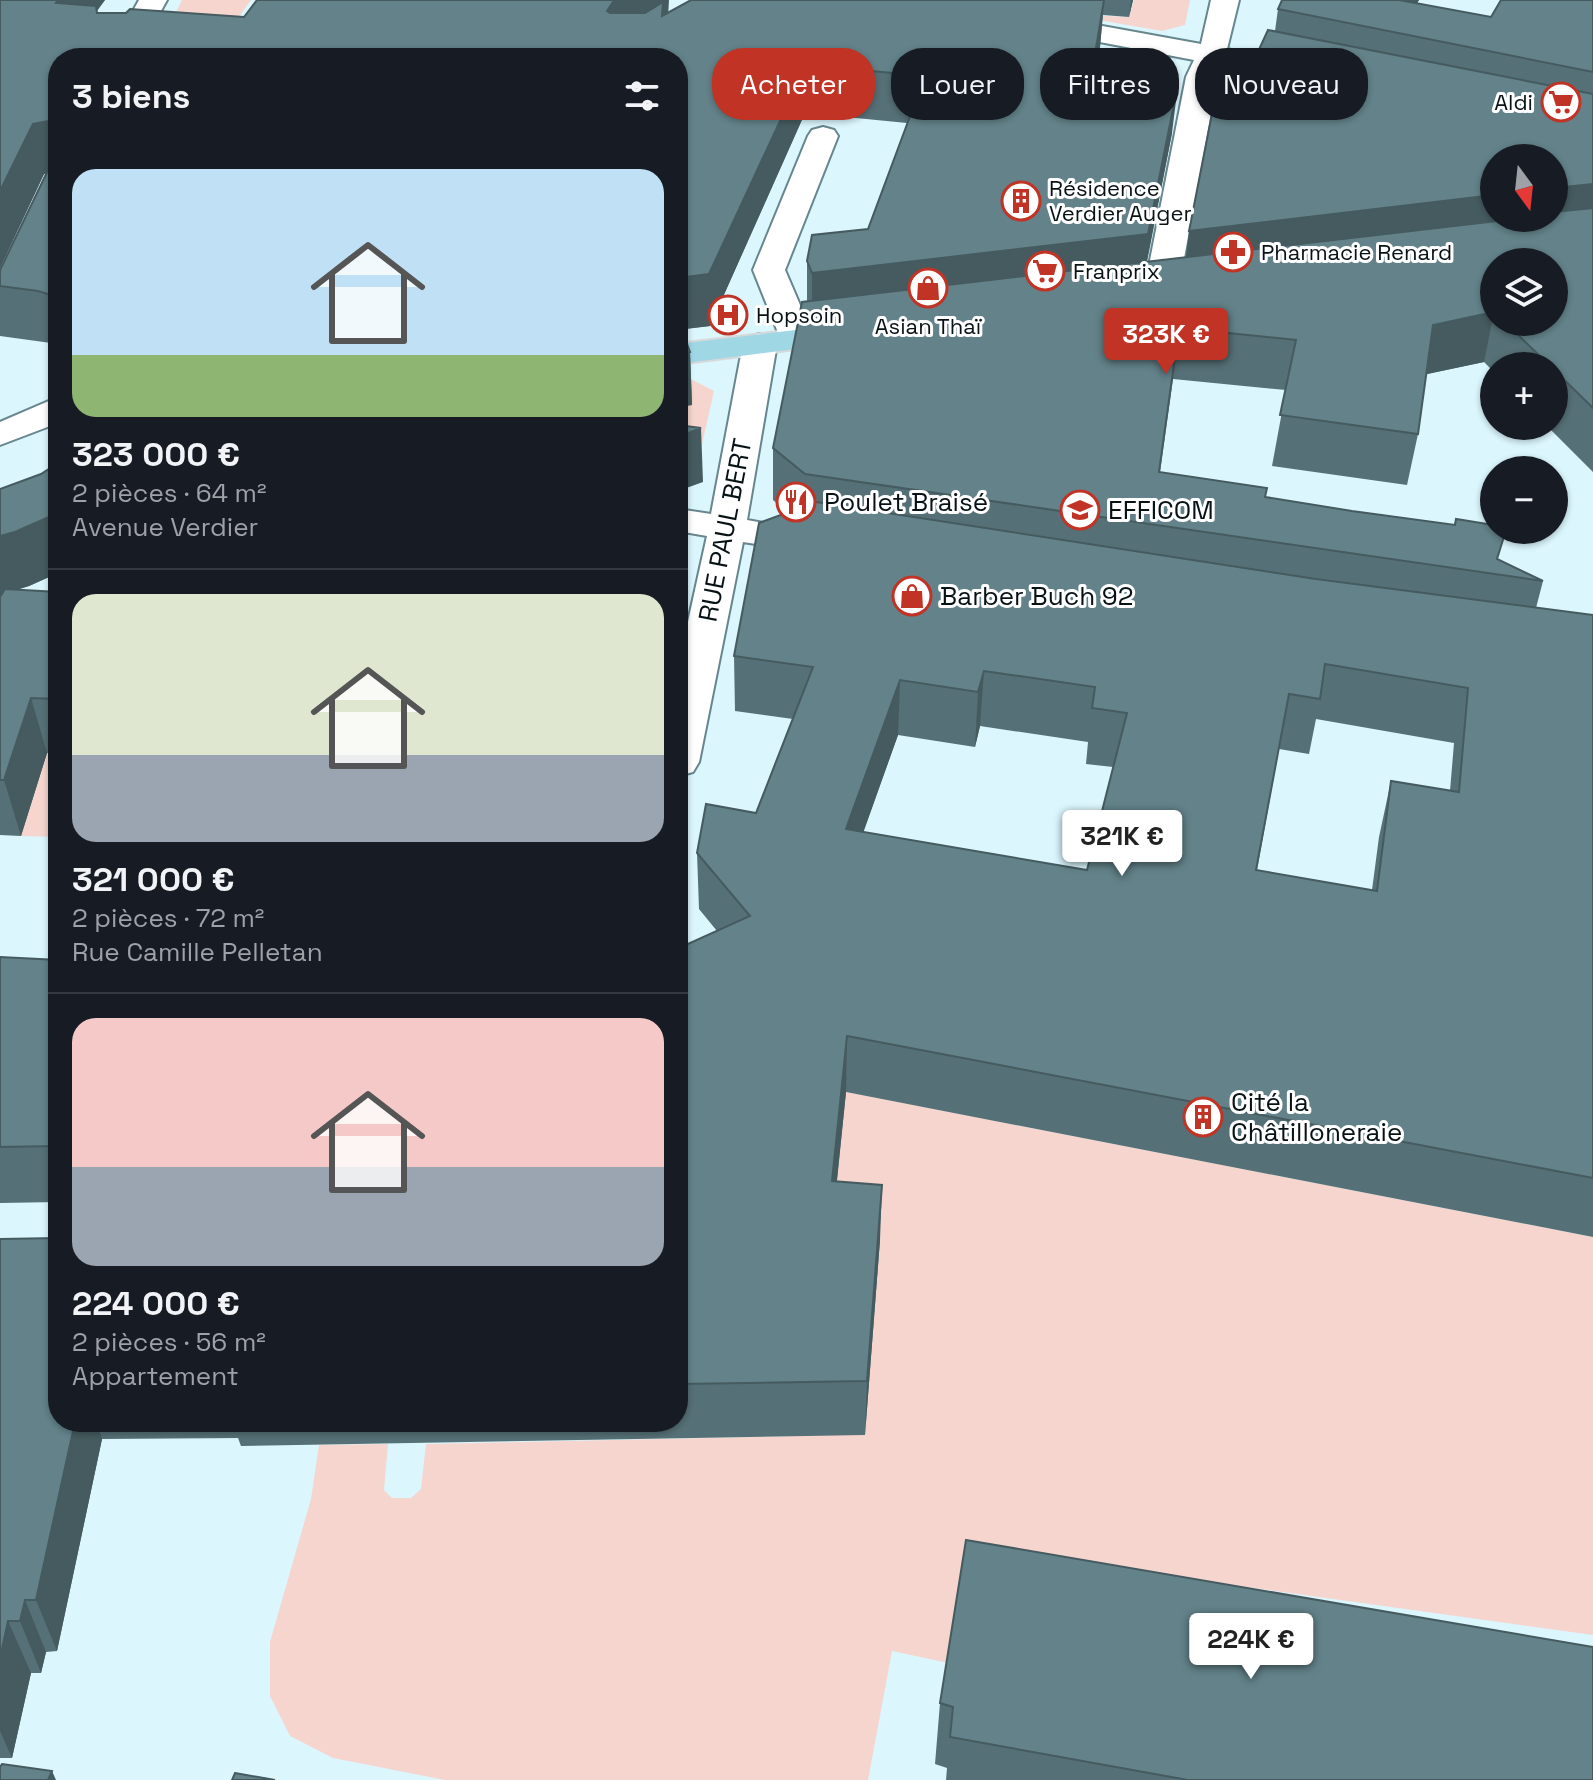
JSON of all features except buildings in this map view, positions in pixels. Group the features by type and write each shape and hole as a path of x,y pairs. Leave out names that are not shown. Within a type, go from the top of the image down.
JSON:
{"main road":[{"path":"688,353 881,330"}],"street":[{"path":"127,48 153,0"},
{"path":"1214,48 1225,0"},
{"path":"1017,19 1195,52"},
{"path":"1159,296 1195,108"},
{"path":"798,340 769,270 823,136"},
{"name":"RUE PAUL BERT","path":"688,714 727,529 760,344"},
{"path":"0,434 48,420"},
{"path":"688,522 853,549"}],"shaded area":[{"path":"182,0 251,0 216,48 158,48"},
{"path":"1134,0 1190,0 1185,25 1162,31 1064,14 1129,17"},
{"path":"689,378 714,391 694,480 688,479"},
{"path":"26,752 48,753 48,837 21,836"},
{"path":"713,1066 1593,1237 1593,1635 979,1550 953,1664 892,1651 868,1780 445,1780 333,1758 290,1736 270,1696 270,1642 311,1499 319,1445 388,1444 384,1490 392,1498 411,1498 421,1489 426,1444 795,1436"}],"place":[{"name":"Aldi","path":"1561,102"},
{"name":"Résidence Verdier Auger","path":"1021,201"},
{"name":"Pharmacie Renard","path":"1233,252"},
{"name":"Franprix","path":"1045,271"},
{"name":"Asian Thaï","path":"928,288"},
{"name":"Hopsoin","path":"728,315"},
{"name":"Poulet Braisé","path":"796,502"},
{"name":"EFFICOM","path":"1080,510"},
{"name":"Barber Buch 92","path":"912,596"},
{"name":"Cité la Châtilloneraie","path":"1203,1117"}]}
